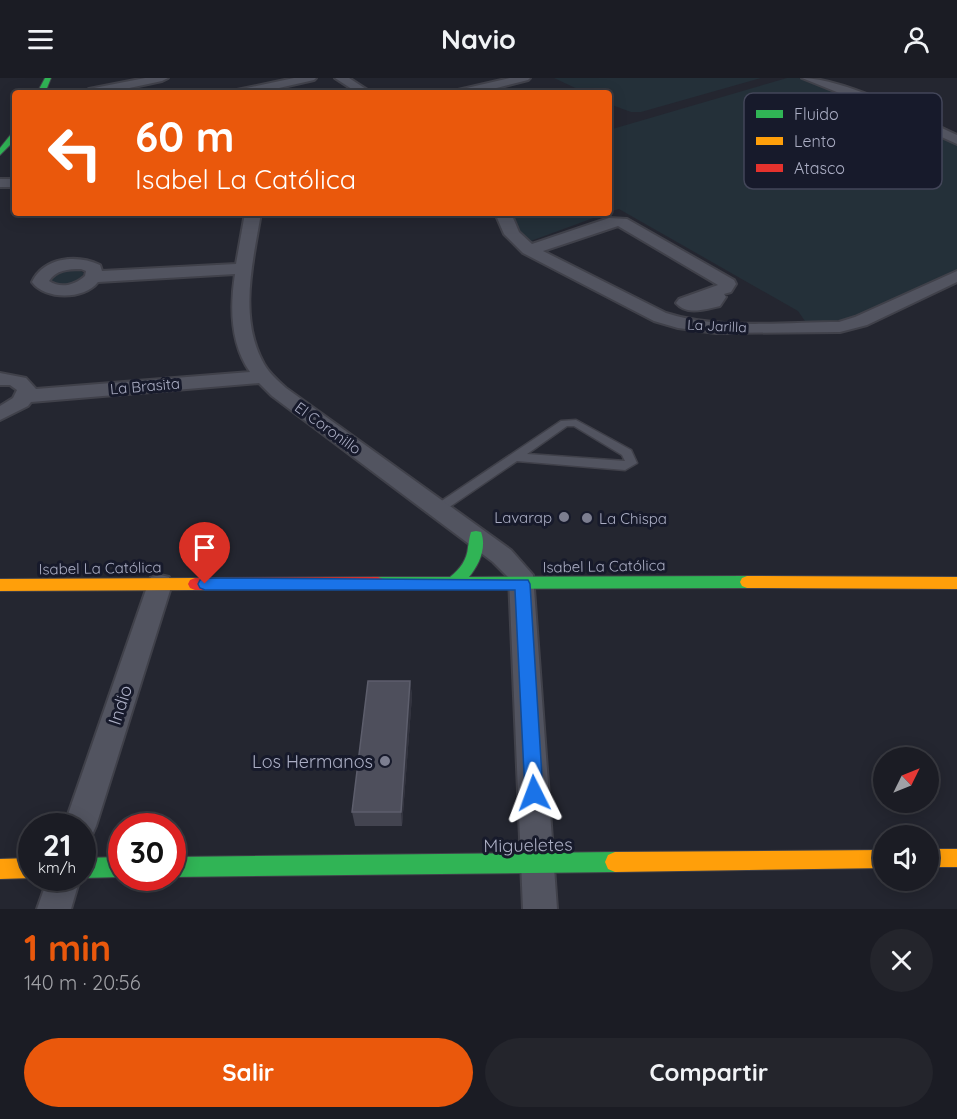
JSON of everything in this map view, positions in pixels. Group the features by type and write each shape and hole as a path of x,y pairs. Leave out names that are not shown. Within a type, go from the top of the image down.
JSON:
{"street":[{"path":"103,90 162,78"},
{"path":"255,90 310,78"},
{"path":"341,78 361,90"},
{"path":"474,90 524,78"},
{"path":"808,78 848,93"},
{"path":"942,133 957,140"},
{"path":"0,153 12,139"},
{"path":"1,168 12,155"},
{"name":"El Coronillo","path":"253,216 244,268 242,331 247,349 263,377 279,392 513,565 521,575 523,584"},
{"name":"La Jarilla","path":"504,216 512,234 529,249 660,317 687,325 716,328 840,327 861,321 957,276"},
{"path":"529,249 614,221 622,222 728,284 712,293"},
{"path":"94,277 244,268"},
{"name":"La Brasita","path":"26,396 263,377"},
{"path":"0,379 17,381 24,384 27,390 26,396 14,408 0,414"},
{"path":"452,584 469,570 477,553 476,536"},
{"name":"Isabel La Católica","path":"0,585 957,583"},
{"name":"Indio","path":"84,813 160,584"},
{"path":"523,584 540,909"},
{"name":"Migueletes","path":"186,867 873,858"},
{"path":"939,858 957,858"},
{"path":"0,869 18,868"},
{"path":"54,909 60,891"}],"lane":[{"path":"438,508 565,423 576,423 627,453 631,463 625,466 516,457"}],"shaded area":[{"path":"554,78 761,78 641,112 631,112 612,105 612,90 580,90"},
{"path":"787,78 799,78 839,93 744,93 744,189 942,189 942,138 957,145 957,269 864,313 825,323 807,324 798,311 619,209 612,211 612,129"},
{"path":"511,216 599,216 528,242 521,238"},
{"path":"75,268 84,273 73,283 57,285 48,280 54,272"}],"building":[{"name":"Los Hermanos","path":"368,681 410,681 401,812 352,812"}],"traffic: fast":[{"path":"42,90 48,78"},
{"path":"0,153 12,139"},
{"path":"452,584 471,563 476,536"},
{"path":"378,583 747,582"},
{"path":"186,867 615,862"},
{"path":"96,868 108,867"}],"traffic: slow":[{"path":"747,582 957,583"},
{"path":"0,585 195,584"},
{"path":"939,858 957,858"},
{"path":"615,862 873,859"},
{"path":"0,869 18,868"}],"traffic: jam":[{"path":"195,584 378,583"}],"place":[{"name":"Lavarap","path":"564,517"},
{"name":"La Chispa","path":"587,518"},
{"name":"Los Hermanos","path":"385,761"}],"route":[{"path":"205,584 523,584 534,793"}]}
